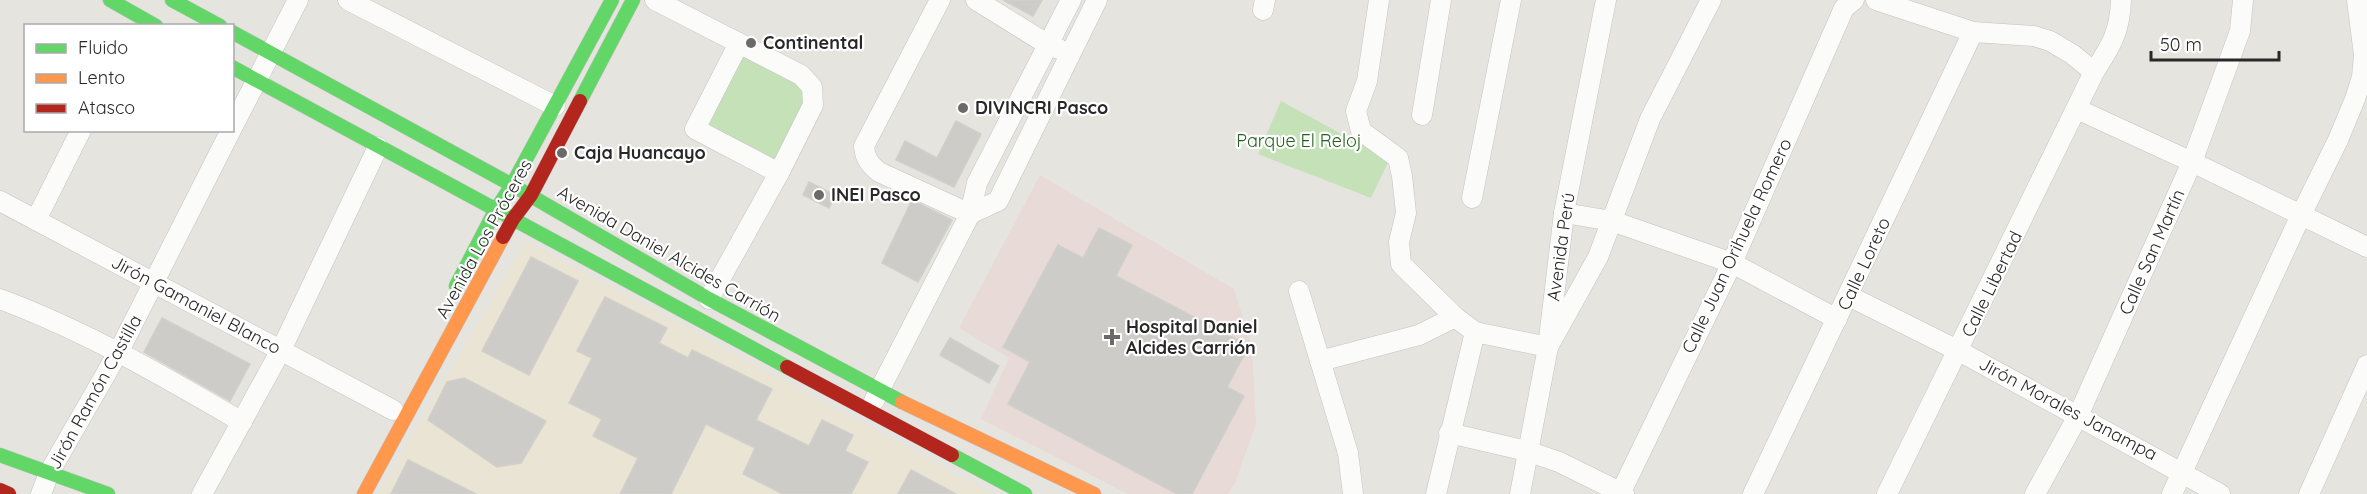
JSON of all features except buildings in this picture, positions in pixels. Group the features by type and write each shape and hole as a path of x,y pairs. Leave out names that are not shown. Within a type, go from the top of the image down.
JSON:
{"street":[{"path":"110,0 136,21"},
{"path":"172,0 216,24"},
{"name":"Jirón Ramón Castilla","path":"234,125 298,0"},
{"path":"348,0 555,106"},
{"name":"Avenida Los Próceres","path":"452,295 495,211 512,185 612,0"},
{"name":"Avenida Los Próceres","path":"364,494 513,219 531,195 633,0"},
{"path":"655,0 801,75 812,87 813,105 709,299"},
{"path":"940,0 864,146 865,156 870,165 879,172 970,214 998,201 1096,0"},
{"path":"976,0 1047,44 1071,53"},
{"path":"868,411 970,214 977,183 1071,0"},
{"path":"1378,0 1367,81 1356,111 1361,130 1398,158 1406,213 1399,242 1401,264 1455,317 1475,332 1548,346 1598,257 1650,119 1710,0"},
{"path":"1422,115 1441,0"},
{"path":"1472,198 1511,0"},
{"name":"Avenida Perú","path":"1520,494 1548,346 1564,213 1606,0"},
{"path":"1876,0 1973,32 2034,36 2050,40 2094,72"},
{"name":"Calle Libertad","path":"1887,494 2094,72 2115,40 2121,18 2121,0"},
{"name":"Calle San Martín","path":"2035,494 2079,416 2192,162 2240,31 2243,0"},
{"path":"2172,494 2338,140 2362,77 2364,55 2357,0"},
{"name":"Calle Juan Orihuela Romero","path":"1622,494 1732,263 1847,3"},
{"name":"Calle Loreto","path":"1753,494 1973,32"},
{"name":"Avenida Daniel Alcides Carrión","path":"234,33 531,195 709,299 880,391 1094,494"},
{"path":"739,43 695,129 778,173"},
{"path":"234,68 495,211 1025,494"},
{"path":"2077,109 2367,247"},
{"path":"36,220 80,132"},
{"name":"Jirón Ramón Castilla","path":"41,494 49,473 155,283 230,132"},
{"path":"202,494 281,350 378,147"},
{"name":"Jirón Gamaniel Blanco","path":"0,201 393,410"},
{"path":"1564,213 1612,221 1732,263 1838,319"},
{"path":"622,278 635,256"},
{"path":"1299,291 1348,453 1353,494"},
{"name":"Jirón Morales Janampa","path":"1849,296 1959,351 2220,494"},
{"path":"0,299 48,317 119,351 242,422"},
{"path":"1320,361 1419,335 1455,317"},
{"path":"1436,494 1475,332"},
{"path":"790,369 802,349"},
{"path":"2309,494 2367,365"},
{"path":"1449,433 1527,451 1559,462 1622,494"},
{"path":"0,455 108,494"},
{"path":"0,490 9,494"}],"shaded area":[{"name":"Hospital Daniel Alcides Carrión","path":"1040,175 1234,289 1252,346 1256,424 1235,483 1228,494 1128,494 981,419 1009,358 959,328"},
{"path":"526,241 993,494 378,494"}],"green space":[{"path":"745,54 797,78 808,99 786,149 771,160 709,124"},
{"name":"Parque El Reloj","path":"1281,101 1389,160 1371,198 1258,154"}],"traffic: fast":[{"path":"110,0 152,24"},
{"path":"172,0 216,24"},
{"path":"456,286 612,0"},
{"path":"580,101 633,0"},
{"path":"234,33 512,185 709,299 902,402"},
{"path":"234,68 787,367"},
{"path":"0,455 108,494"},
{"path":"952,455 1025,494"}],"traffic: slow":[{"path":"364,494 503,237"},
{"path":"902,402 1094,494"}],"traffic: jam":[{"path":"503,237 531,195 580,101"},
{"path":"787,367 952,455"},
{"path":"0,490 9,494"}],"place":[{"name":"Continental","path":"751,43"},
{"name":"DIVINCRI Pasco","path":"963,108"},
{"name":"Caja Huancayo","path":"562,153"},
{"name":"INEI Pasco","path":"819,195"},
{"name":"Hospital Daniel Alcides Carrión","path":"1112,337"}]}
